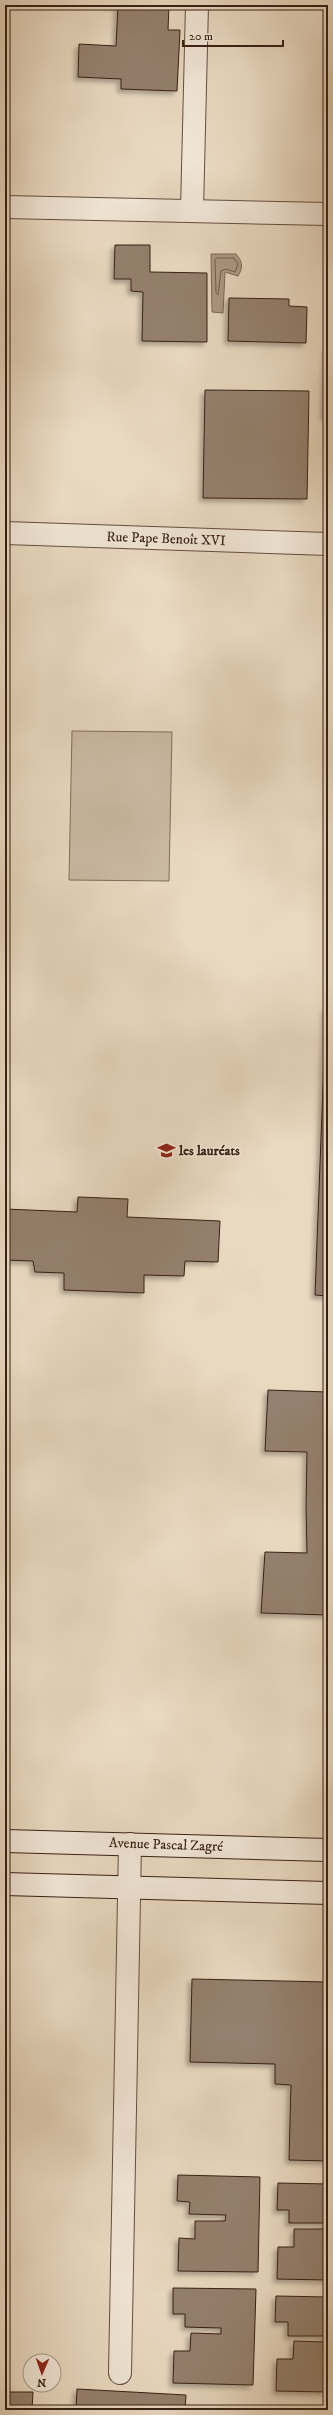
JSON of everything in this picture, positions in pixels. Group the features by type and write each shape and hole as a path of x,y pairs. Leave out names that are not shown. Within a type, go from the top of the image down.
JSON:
{"street":[{"path":"192,210 197,5"},
{"path":"5,207 328,214"},
{"name":"Rue Pape Benoît XVI","path":"5,534 328,544"},
{"name":"Avenue Pascal Zagré","path":"5,1841 328,1850"},
{"path":"120,2373 130,1844"},
{"path":"5,1884 328,1893"}],"shaded area":[{"path":"72,731 172,732 169,881 69,880"}],"water":[{"path":"211,254 236,254 241,262 240,273 238,276 225,272 223,313 212,312"}],"building":[{"path":"105,5 169,5 168,30 180,30 177,91 121,89 121,79 78,77 79,44 116,46 118,6"},
{"path":"115,245 150,245 150,272 207,273 207,342 142,341 143,292 131,291 131,279 114,279"},
{"path":"229,298 289,299 289,306 307,307 306,343 228,341"},
{"path":"328,347 328,417 324,416"},
{"path":"205,390 309,391 307,499 203,498"},
{"path":"326,1007 328,1008 328,1296 315,1295"},
{"path":"78,1197 128,1199 127,1217 220,1221 218,1262 185,1261 184,1276 144,1275 144,1293 64,1290 64,1273 35,1272 33,1261 5,1260 5,1209 77,1212"},
{"path":"268,1390 328,1392 328,1615 261,1613 265,1552 307,1553 307,1452 265,1451"},
{"path":"192,1979 328,1982 328,2161 289,2160 291,2085 275,2084 275,2064 190,2062"},
{"path":"178,2175 260,2177 258,2272 178,2271 179,2238 195,2239 195,2221 225,2221 226,2215 189,2214 190,2202 177,2201"},
{"path":"278,2183 328,2184 328,2280 277,2279 278,2247 294,2247 294,2229 325,2229 325,2223 289,2223 289,2210 277,2210"},
{"path":"173,2288 256,2289 253,2385 173,2383 174,2351 190,2351 191,2333 221,2334 221,2328 185,2327 185,2314 173,2314"},
{"path":"276,2296 328,2297 328,2392 276,2391 277,2359 293,2359 294,2341 324,2342 324,2336 288,2336 288,2322 275,2322"},
{"path":"77,2389 186,2395 185,2410 76,2410"},
{"path":"5,2392 33,2393 32,2410 5,2410"},
{"path":"307,2407 328,2408 328,2410 307,2410"}],"place":[{"name":"les lauréats","path":"166,1151"}]}
